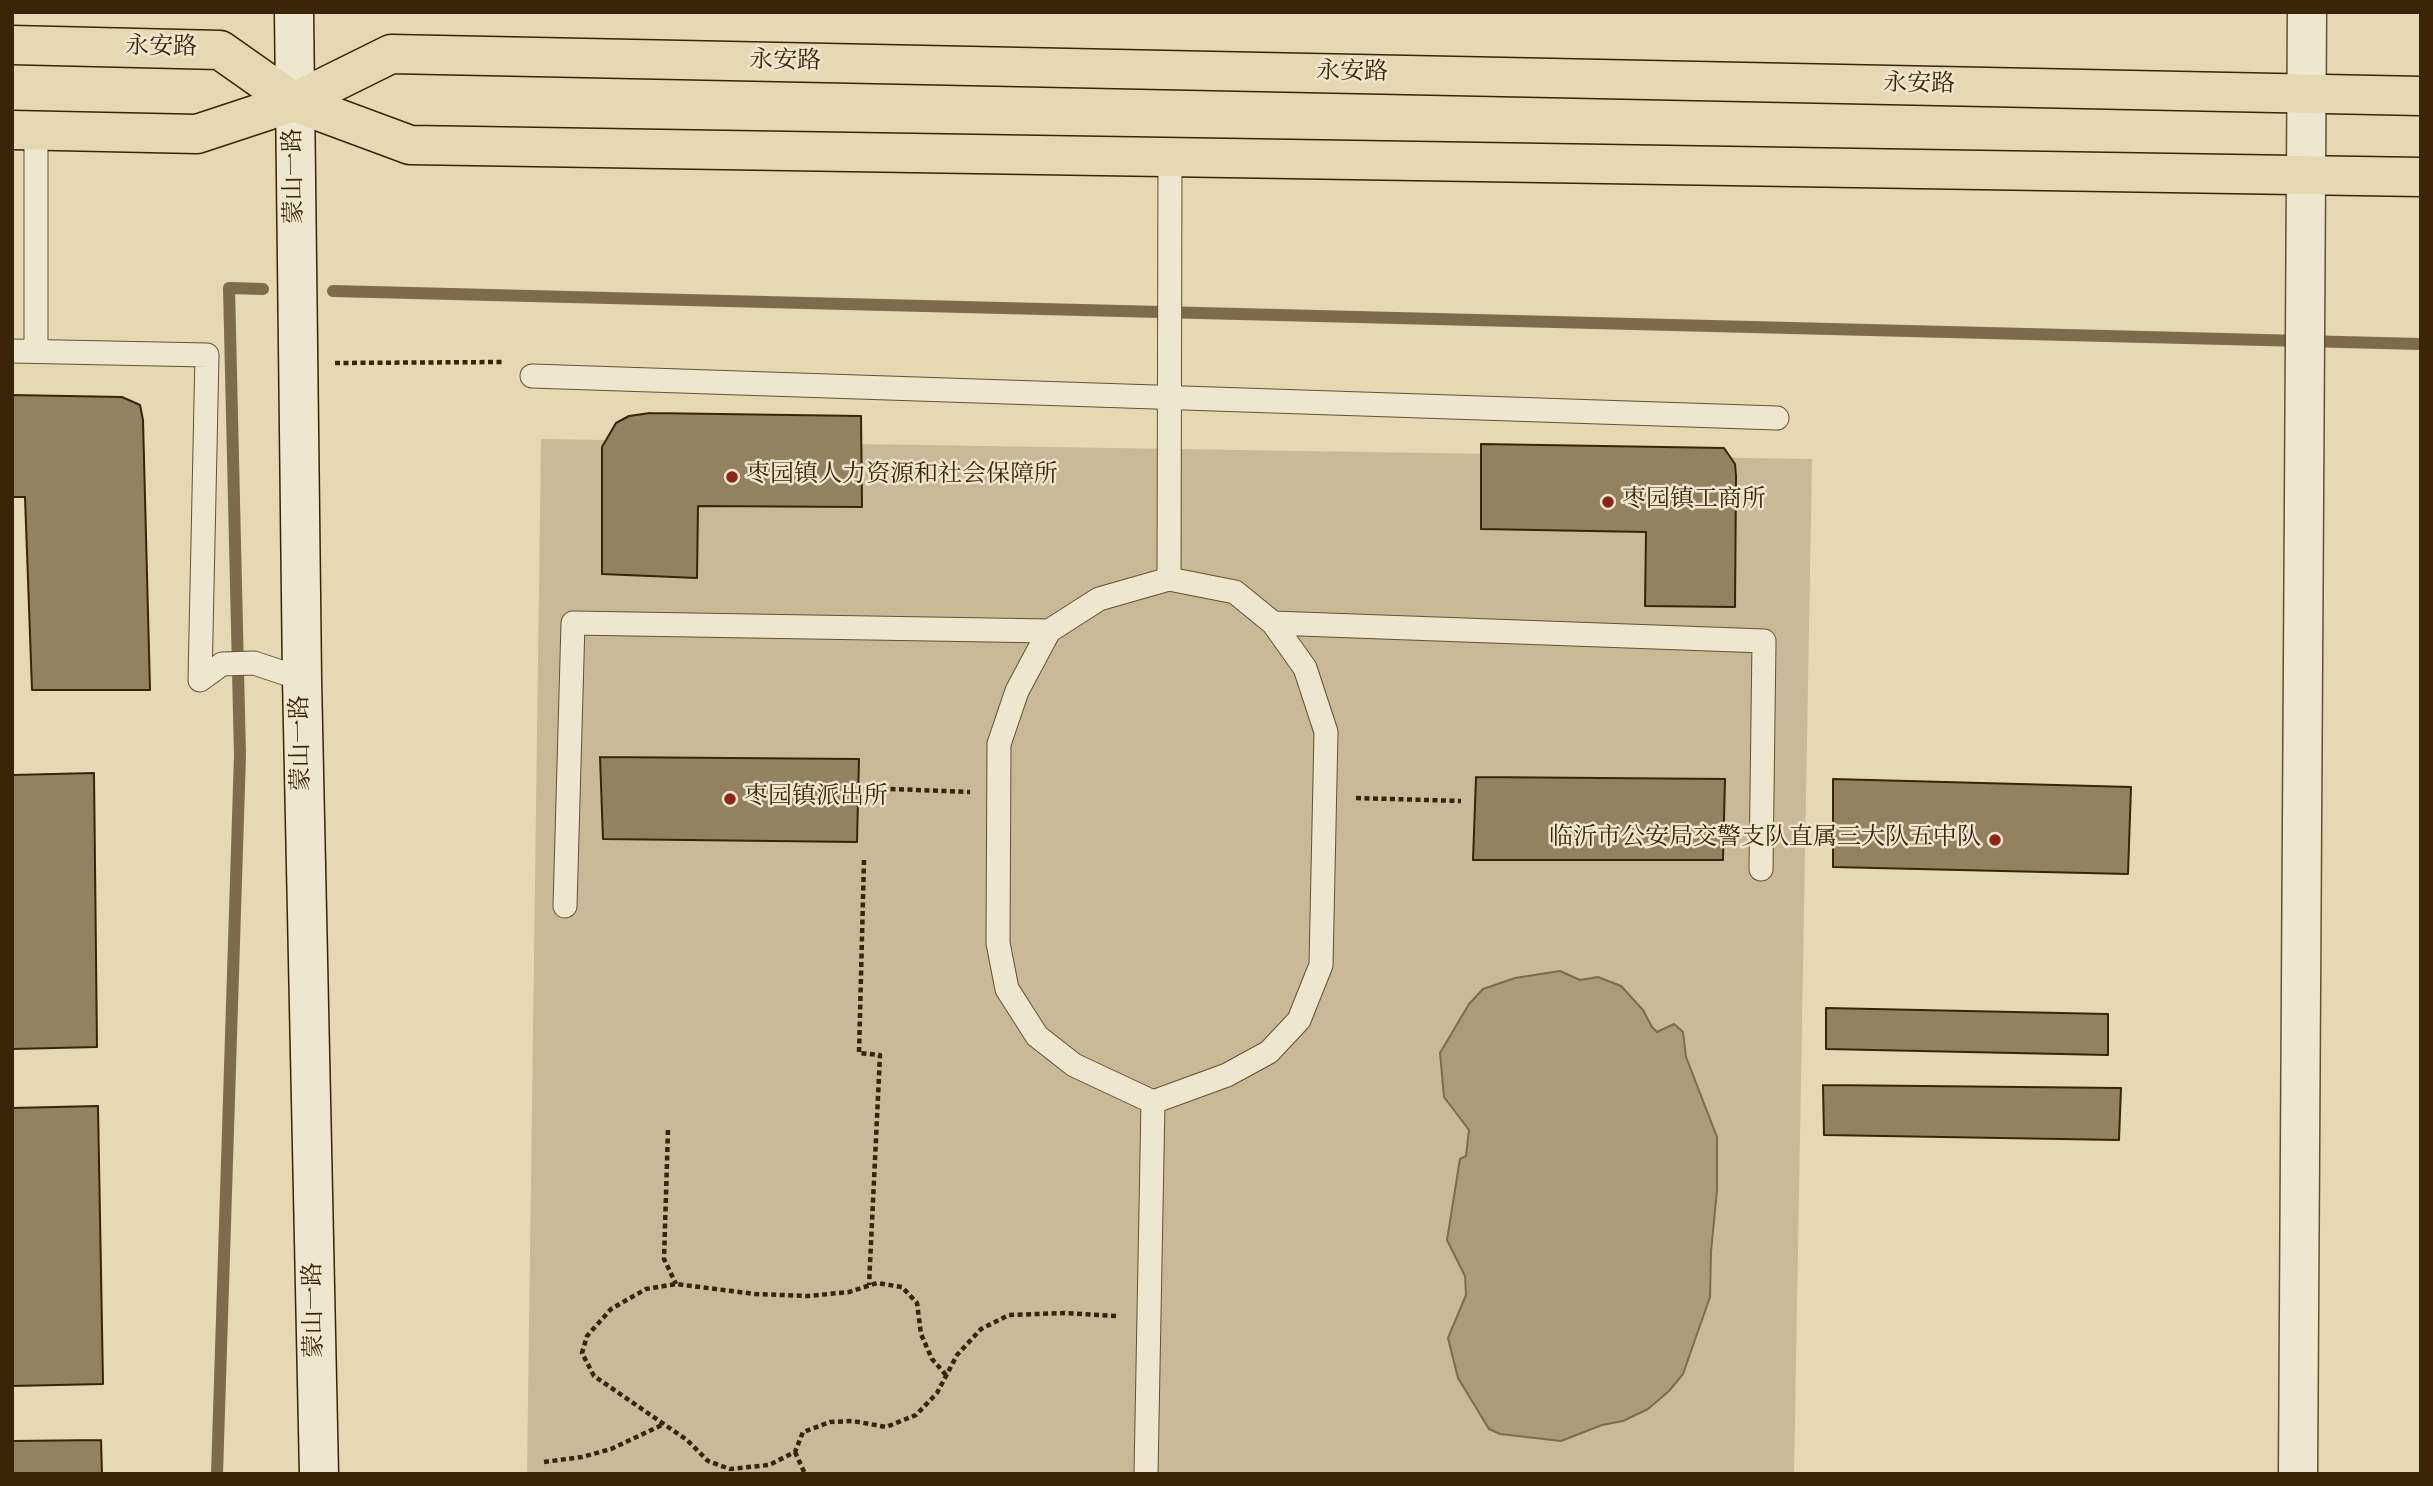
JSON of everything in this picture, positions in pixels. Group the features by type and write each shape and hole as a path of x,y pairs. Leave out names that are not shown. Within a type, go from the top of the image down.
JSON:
{"main road":[{"name":"蒙山一路","path":"294,12 302,679 320,1474"},
{"path":"2298,1474 2307,12"},
{"name":"永安路","path":"12,45 220,50 295,102 410,145 2421,177"},
{"name":"永安路","path":"24,130 197,134 295,102 391,54 2421,96"}],"lane":[{"path":"24,130 36,351"},
{"path":"1169,579 1170,156"},
{"path":"12,351 207,355 200,680 222,664 254,663 302,679"},
{"path":"533,376 1777,418"},
{"path":"1169,579 1235,592 1273,623 1306,668 1325,732 1321,965 1299,1020 1269,1052 1227,1075 1153,1102 1074,1065 1037,1035 1007,989 998,943 999,744 1017,691 1049,631 1099,599 1169,579"},
{"path":"565,906 573,623 1049,631"},
{"path":"1273,623 1764,640 1761,869"},
{"path":"1146,1474 1153,1102"}],"path":[{"path":"299,364 517,362 533,376"},
{"path":"864,788 998,793"},
{"path":"1324,797 1461,801"},
{"path":"863,860 859,1053 880,1055 869,1285"},
{"path":"668,1130 664,1259 676,1284"},
{"path":"946,1376 932,1359 921,1334 917,1303 902,1287 877,1283 849,1292 808,1296 755,1294 676,1284 646,1289 611,1309 587,1336 582,1353 594,1376 687,1440 708,1461 730,1469 769,1465 795,1452 803,1432 830,1422 853,1420 886,1427 916,1415 937,1393 946,1376 957,1355 981,1329 1009,1315 1065,1313 1150,1318"},
{"path":"544,1462 582,1457 611,1449 664,1424"},
{"path":"795,1452 805,1474"}],"shaded area":[{"path":"541,439 1812,459 1794,1474 527,1474"},
{"path":"1560,971 1580,980 1598,977 1621,986 1643,1010 1657,1032 1674,1024 1683,1032 1686,1057 1717,1137 1717,1190 1710,1297 1683,1374 1669,1391 1648,1409 1623,1421 1602,1425 1561,1441 1500,1434 1489,1429 1458,1378 1448,1338 1466,1295 1465,1276 1447,1240 1460,1159 1466,1156 1469,1130 1444,1097 1440,1053 1469,1004 1483,989 1515,978"}],"building":[{"path":"12,395 122,397 140,405 143,420 150,690 32,690 25,497 12,497"},
{"name":"枣园镇人力资源和社会保障所","path":"650,413 861,416 862,507 698,506 697,578 602,574 602,447 616,423 629,416"},
{"name":"枣园镇工商所","path":"1481,444 1724,448 1735,464 1736,476 1735,607 1645,606 1646,532 1481,529"},
{"name":"枣园镇派出所","path":"600,757 859,759 857,842 603,839"},
{"path":"94,773 97,1047 12,1049 12,775"},
{"path":"1476,777 1725,779 1723,860 1473,860"},
{"path":"1833,779 2131,787 2128,874 1833,867"},
{"path":"1826,1008 2108,1014 2108,1055 1826,1049"},
{"path":"1823,1085 2121,1088 2119,1140 1824,1135"},
{"path":"98,1106 103,1384 12,1386 12,1108"},
{"path":"101,1440 102,1474 12,1474 12,1441"}],"waterway":[{"path":"217,1474 240,755 229,288 263,289"},
{"path":"333,291 2421,344"}],"place":[{"name":"枣园镇人力资源和社会保障所","path":"732,477"},
{"name":"枣园镇工商所","path":"1608,502"},
{"name":"枣园镇派出所","path":"730,799"},
{"name":"临沂市公安局交警支队直属三大队五中队","path":"1995,840"}]}
